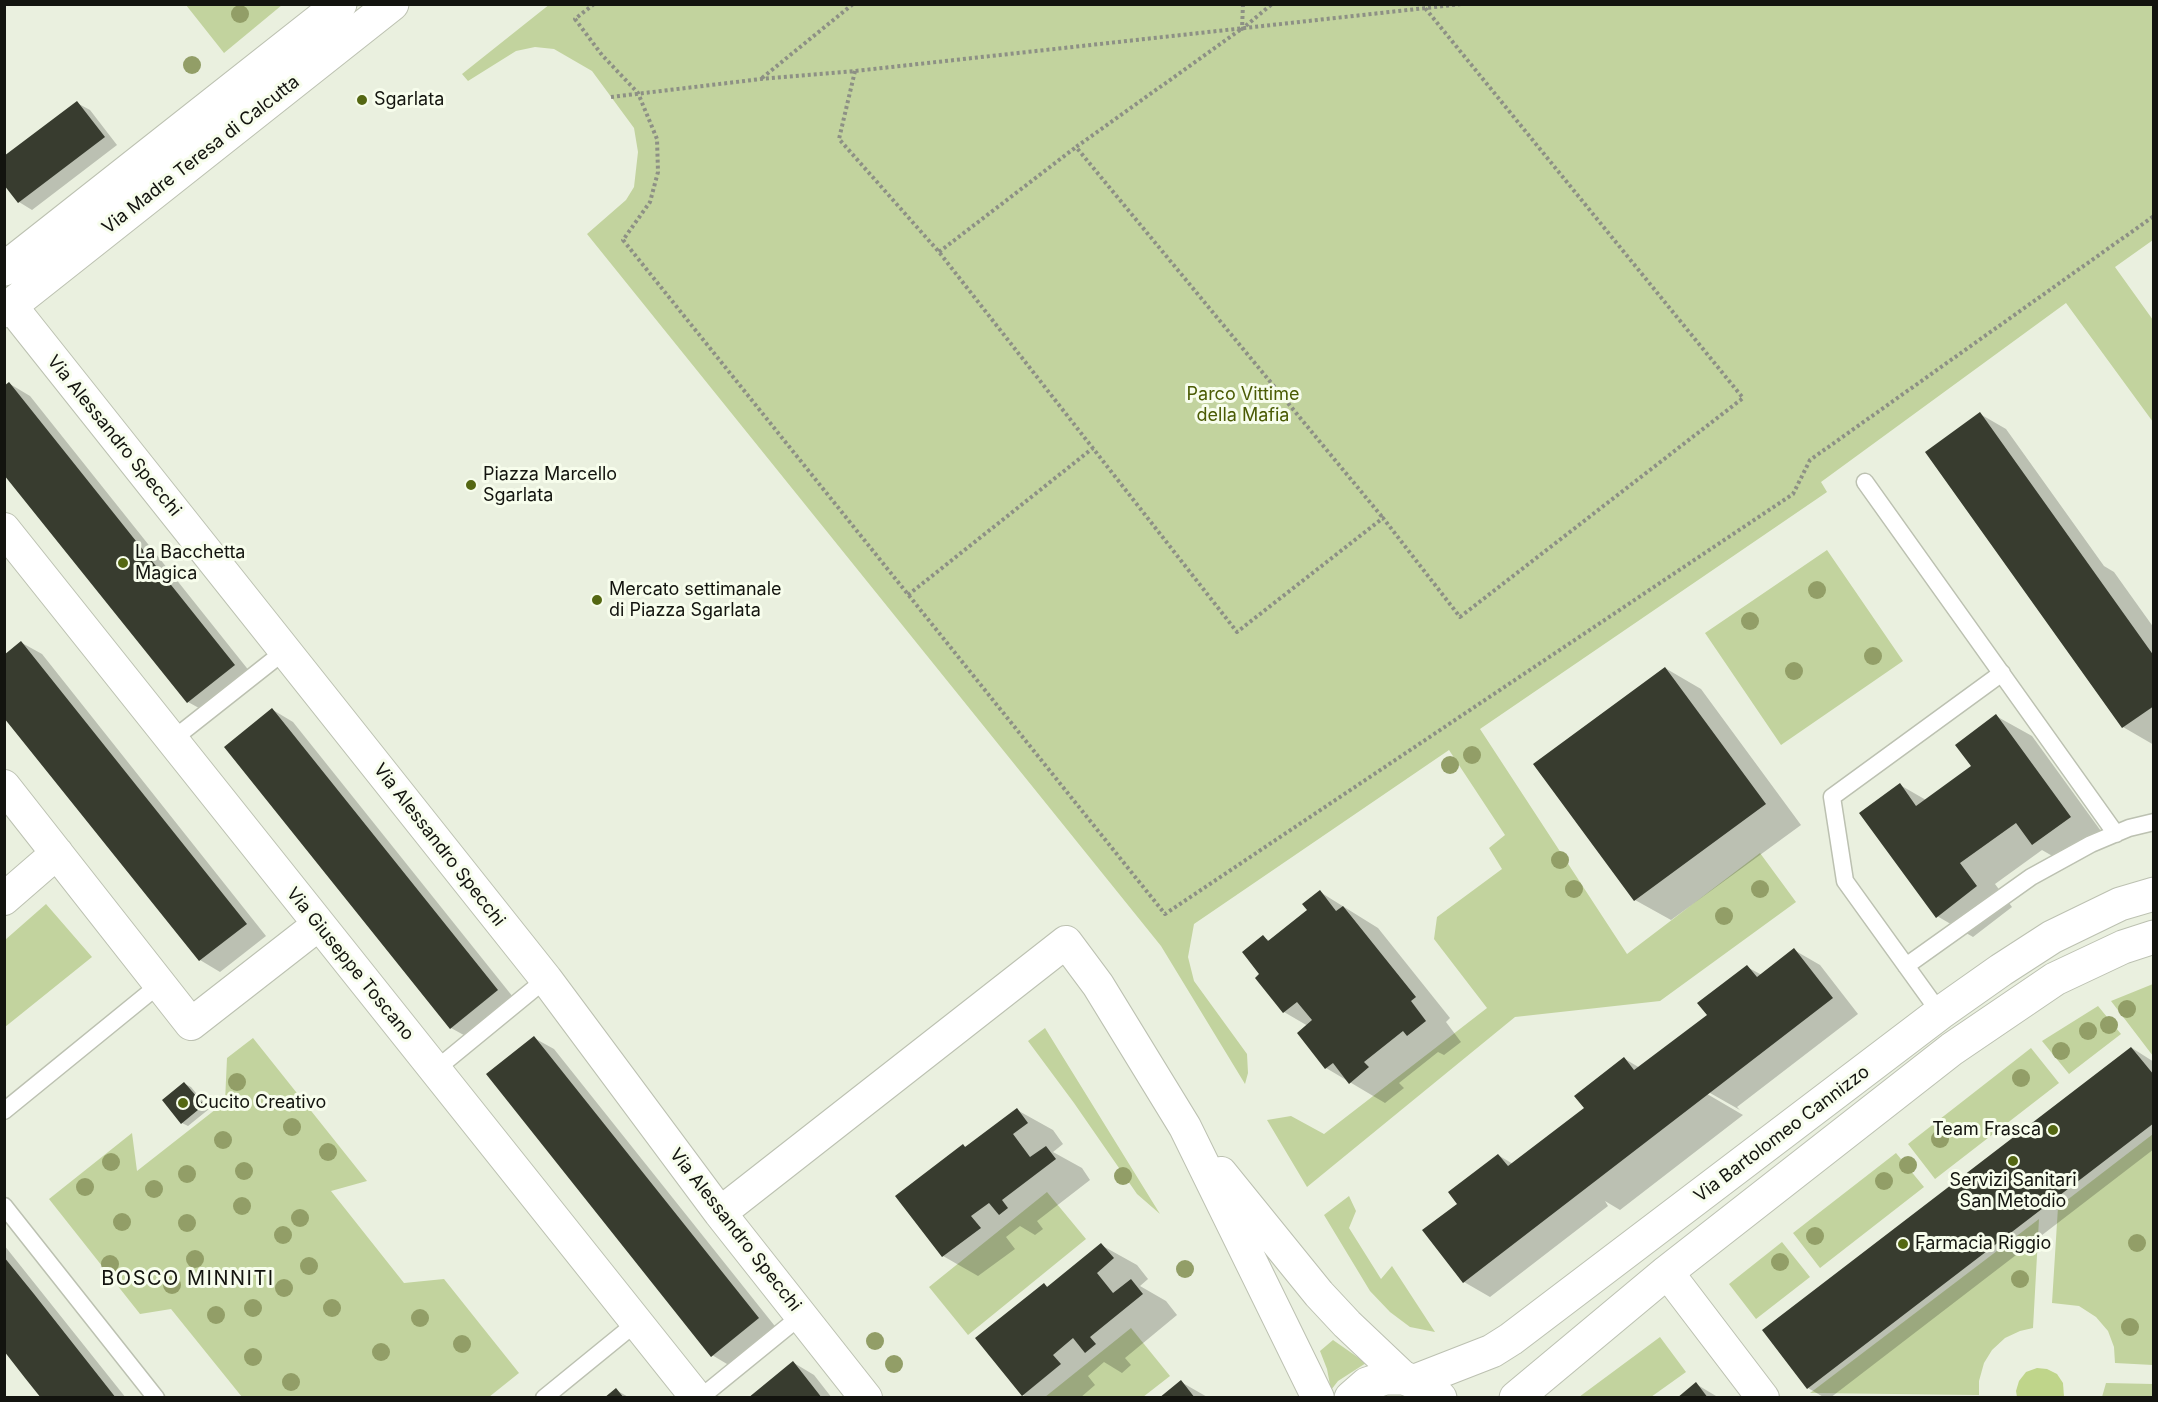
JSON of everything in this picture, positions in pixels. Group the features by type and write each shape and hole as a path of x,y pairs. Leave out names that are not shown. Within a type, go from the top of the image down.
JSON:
{"street":[{"name":"Via Madre Teresa di Calcutta","path":"4,269 340,4"},
{"name":"Via Madre Teresa di Calcutta","path":"7,305 392,4"},
{"name":"Via Alessandro Specchi","path":"7,305 286,650 546,979 720,1213 866,1398"},
{"name":"Via Giuseppe Toscano","path":"4,529 636,1323 699,1398"},
{"path":"4,786 191,1024 318,925"},
{"path":"4,899 57,853"},
{"name":"Via Bartolomeo Cannizzo","path":"1351,1398 1367,1384 1385,1378 1420,1385 1492,1351 1511,1339 1940,1013 2052,937 2120,904 2154,894"},
{"name":"Via Bartolomeo Cannizzo","path":"1516,1398 1667,1272 1952,1049 2055,979 2123,947 2154,937"},
{"path":"720,1213 1066,942 1098,985 1185,1128 1318,1398"},
{"path":"1185,1128 1319,1294 1347,1324 1420,1385"},
{"path":"1667,1272 1763,1398"}],"lane":[{"path":"1865,482 2116,834"},
{"path":"172,740 286,650"},
{"path":"1940,1013 1845,881 1832,797 2002,673"},
{"path":"1906,966 2031,877 2091,844 2154,822"},
{"path":"435,1070 546,979"},
{"path":"4,1111 160,984"},
{"path":"4,1206 156,1398"},
{"path":"699,1398 802,1315"},
{"path":"543,1398 636,1323"}],"path":[{"path":"594,4 575,19 602,55 638,93 657,138 658,172 650,202 623,240 1165,914 1793,494 1810,460 2154,216"},
{"path":"761,79 853,4"},
{"path":"1242,28 1243,4"},
{"path":"939,252 1076,147 1272,4"},
{"path":"611,97 1462,4"},
{"path":"1076,147 1383,518 1460,617 1743,398 1425,8"},
{"path":"855,71 839,139 939,252 1237,632 1383,518"},
{"path":"908,595 1093,448"}],"green space":[{"name":"Parco Vittime della Mafia","path":"550,4 2153,5 2153,240 2115,267 2153,320 2153,422 2066,303 1821,482 1827,492 1480,729 1627,954 1760,853 1796,902 1660,1001 1515,1017 1307,1187 1267,1120 1291,1116 1324,1134 1487,1008 1434,939 1437,917 1502,869 1489,848 1505,835 1449,750 1194,924 1188,957 1194,981 1247,1054 1248,1073 1245,1084 1161,946 587,234 626,200 634,187 638,152 634,128 592,71 554,49 535,47 516,51 468,81 462,74"},
{"path":"186,5 282,5 224,53"},
{"path":"1827,550 1903,661 1781,745 1705,633"},
{"path":"46,904 92,957 5,1027 5,940"},
{"path":"2154,984 2153,1056 2111,1001"},
{"path":"2098,1006 2121,1034 2069,1074 2042,1041"},
{"path":"1045,1028 1160,1214 1137,1194 1028,1041"},
{"path":"253,1038 367,1181 331,1191 404,1283 444,1279 519,1373 489,1397 242,1397 171,1309 140,1314 49,1199 132,1133 137,1171 225,1102 227,1058"},
{"path":"2031,1048 2059,1083 1935,1179 1908,1144"},
{"path":"2153,1134 2153,1365 2115,1363 2114,1347 2108,1331 2096,1317 2079,1306 2052,1303 2058,1207"},
{"path":"1896,1153 1924,1187 1820,1268 1793,1233"},
{"path":"1047,1192 1086,1239 968,1335 929,1287"},
{"path":"1349,1196 1356,1211 1349,1228 1381,1279 1392,1266 1435,1332 1410,1327 1390,1312 1370,1291 1324,1215"},
{"path":"2039,1219 2033,1328 2005,1338 1992,1350 1984,1363 1979,1381 1979,1395 1810,1393"},
{"path":"1782,1242 1810,1277 1756,1319 1729,1284"},
{"path":"1131,1328 1170,1376 1143,1397 1045,1397"},
{"path":"1660,1337 1686,1372 1651,1397 1579,1397"},
{"path":"1333,1340 1366,1363 1338,1381 1331,1390 1327,1369 1320,1351"},
{"path":"2106,1383 2153,1384 2153,1397 2102,1397"}],"shaded area":[{"path":"2037,1368 2047,1369 2057,1374 2063,1383 2064,1397 2017,1397 2019,1381 2026,1372"}],"building":[{"path":"77,101 105,137 18,203 4,185 4,156"},
{"path":"9,382 235,665 187,703 4,475 4,386"},
{"path":"1980,412 2154,656 2154,706 2122,728 1925,452"},
{"path":"21,641 247,924 199,961 4,718 4,655"},
{"path":"1665,667 1766,804 1634,901 1533,764"},
{"path":"272,708 498,990 450,1029 224,747"},
{"path":"1996,714 2071,817 2032,845 2016,823 1960,863 1977,886 1936,918 1859,813 1900,783 1916,806 1971,766 1955,745"},
{"path":"1320,890 1336,911 1343,906 1416,997 1411,1001 1426,1021 1407,1036 1403,1031 1364,1062 1369,1067 1349,1084 1333,1063 1325,1069 1297,1033 1312,1020 1297,1002 1283,1013 1255,978 1259,974 1242,952 1263,935 1268,941 1307,910 1302,904"},
{"path":"1794,948 1833,998 1463,1283 1422,1230 1457,1204 1448,1192 1498,1154 1508,1166 1584,1108 1574,1096 1624,1057 1634,1070 1707,1015 1697,1003 1747,965 1757,977"},
{"path":"534,1036 759,1318 711,1357 486,1074"},
{"path":"2131,1047 2154,1075 2154,1123 1807,1389 1762,1330"},
{"name":"Cucito Creativo","path":"184,1082 204,1105 181,1124 162,1100"},
{"path":"1017,1108 1028,1123 1013,1134 1030,1157 1046,1146 1056,1159 1002,1200 1008,1208 999,1215 989,1203 971,1216 981,1228 942,1257 895,1196 963,1144 965,1147"},
{"path":"1101,1243 1114,1258 1097,1273 1113,1293 1131,1279 1143,1294 1090,1337 1096,1344 1085,1353 1073,1338 1053,1355 1061,1364 1022,1396 975,1338 1044,1283 1047,1287"},
{"path":"4,1257 116,1398 41,1398 25,1378 4,1351"},
{"path":"793,1361 822,1398 748,1398"},
{"path":"1181,1380 1195,1398 1159,1398"},
{"path":"1696,1382 1708,1398 1677,1398"},
{"path":"616,1388 624,1398 604,1398"}],"place":[{"name":"Sgarlata","path":"362,100"},
{"name":"Piazza Marcello Sgarlata","path":"471,485"},
{"name":"La Bacchetta Magica","path":"123,563"},
{"name":"Mercato settimanale di Piazza Sgarlata","path":"597,600"},
{"name":"Cucito Creativo","path":"183,1103"},
{"name":"Team Frasca","path":"2053,1130"},
{"name":"Servizi Sanitari San Metodio","path":"2013,1161"},
{"name":"Farmacia Riggio","path":"1903,1244"}],"district":[{"name":"BOSCO MINNITI","path":"188,1279"}]}
